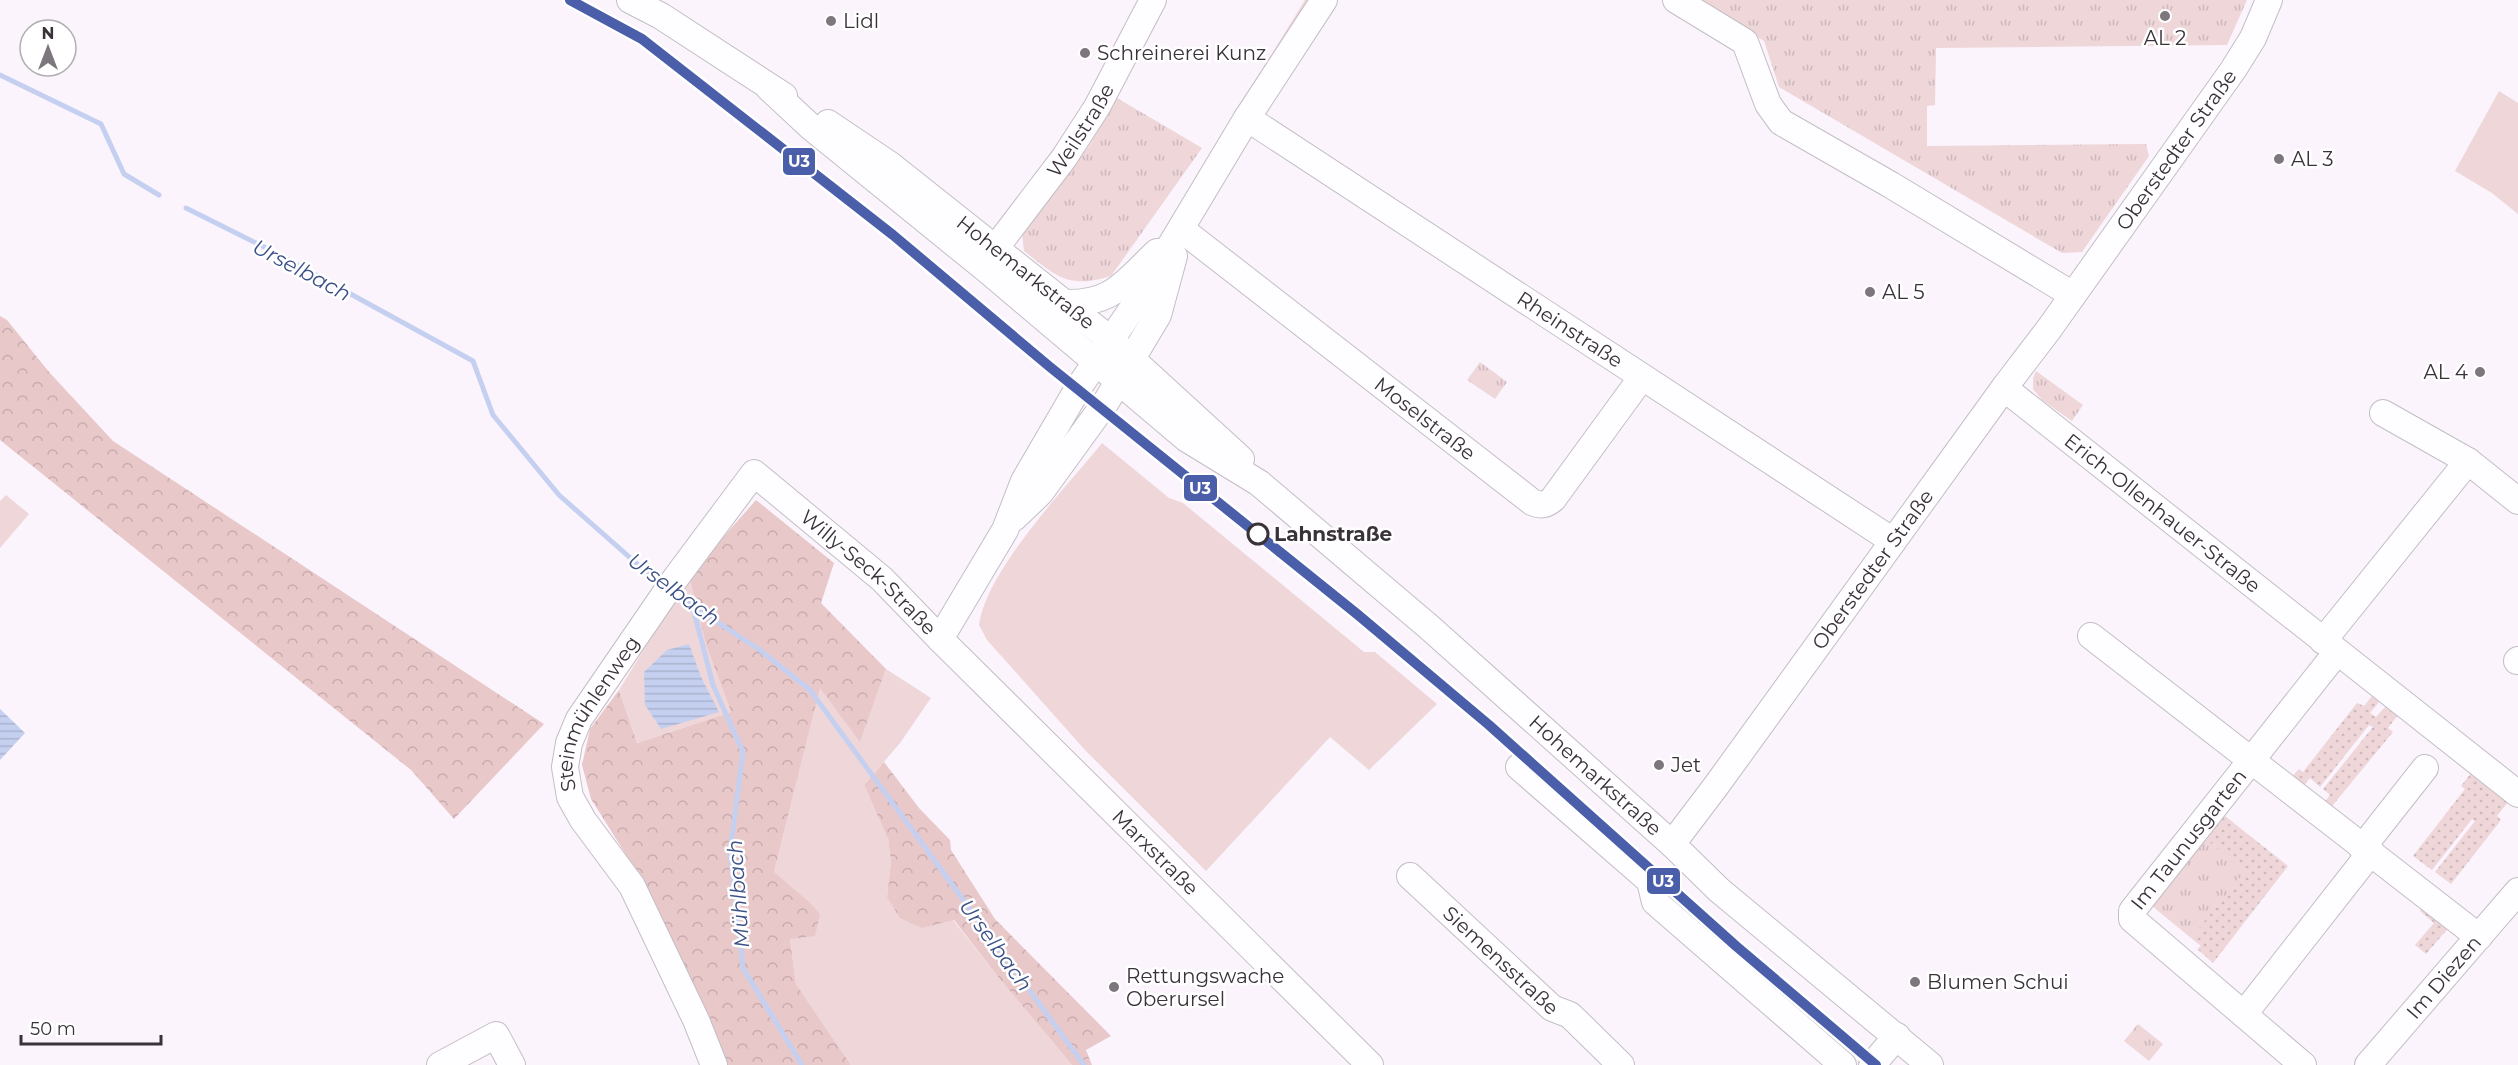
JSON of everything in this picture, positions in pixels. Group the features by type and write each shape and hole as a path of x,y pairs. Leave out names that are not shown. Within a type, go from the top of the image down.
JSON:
{"street":[{"name":"Hohemarkstraße","path":"630,0 666,8 769,88 812,128 1119,380 1187,439 1259,483 1429,627 1672,844 1719,890 1930,1065"},
{"name":"Weilstraße","path":"994,250 1065,158 1086,124 1153,0"},
{"path":"1096,362 1181,229 1247,118 1324,0"},
{"path":"1676,0 1745,42 1768,104 1781,122 1891,184 2073,295"},
{"name":"Oberstedter Straße","path":"1672,844 2073,295 2234,70 2253,38 2270,0"},
{"name":"Hohemarkstraße","path":"769,88 820,117 889,164 994,250 1111,340 1235,453 1259,483"},
{"name":"Rheinstraße","path":"1247,118 1893,541"},
{"path":"1062,303 1084,304 1101,300 1115,292 1181,229"},
{"path":"1119,380 1158,315 1181,229"},
{"name":"Moselstraße","path":"1181,229 1523,495 1539,505 1548,504 1554,499 1642,377"},
{"name":"Willy-Seck-Straße","path":"754,473 882,579 940,639 1005,530 1024,482 1077,390 1096,362"},
{"name":"Willy-Seck-Straße","path":"1005,530 1040,493 1101,410 1119,380"},
{"name":"Erich-Ollenhauer-Straße","path":"2004,388 2518,794"},
{"path":"2383,413 2468,461 2518,501"},
{"path":"2250,760 2330,647 2468,461"},
{"name":"Steinmühlenweg","path":"714,1065 696,1020 632,886 583,820 570,797 565,767 569,742 579,719 669,588 754,473"},
{"name":"Im Taunusgarten","path":"2091,636 2479,937"},
{"name":"Marxstraße","path":"940,639 1370,1065"},
{"name":"Im Taunusgarten","path":"2250,760 2132,910 2132,919 2303,1065"},
{"name":"Hohemarkstraße","path":"1519,767 1650,881 1655,902 1843,1065"},
{"path":"2244,1014 2425,768"},
{"name":"Siemensstraße","path":"1410,876 1552,1008 1570,1015 1621,1065"},
{"name":"Im Diezen","path":"2368,1065 2518,891"},
{"path":"440,1065 496,1035 512,1065"},
{"path":"1872,1065 1897,1036"}],"green space":[{"path":"1305,0 1310,0 1262,74 1263,68"},
{"path":"1695,0 2247,0 2227,45 1936,48 1935,105 1927,106 1927,146 2146,144 2149,156 2082,252 2062,253 1779,87 1764,41"},
{"path":"2499,91 2518,103 2518,214 2492,193 2455,171"},
{"path":"1117,98 1202,148 1111,276 1097,280 1074,281 1055,274 1024,251 1022,233 1089,146"},
{"path":"0,316 7,320 49,372 113,441 544,724 454,819 411,770 0,440"},
{"path":"1480,362 1507,382 1495,399 1467,380"},
{"path":"2036,371 2083,405 2072,421 2042,400 2033,389 2033,378"},
{"path":"1102,443 1169,498 1183,503 1364,652 1375,652 1437,704 1369,770 1330,737 1206,871 1085,750 987,640 979,625 985,603 1012,555 1049,506"},
{"path":"6,495 29,514 0,548 0,501"},
{"path":"756,500 834,563 821,603 886,669 860,742 820,688 774,872 820,914 815,936 790,939 796,984 851,1065 725,1065 640,877 591,799 582,765 590,729 619,690 637,743 731,712 706,645 689,576"},
{"path":"689,576 706,645 731,712 637,743 619,690"},
{"path":"886,669 931,698 900,743 864,785 888,839 891,861 887,897 953,920 1072,1065 851,1065 796,984 790,939 774,872 820,687 860,741"},
{"path":"2372,696 2379,702 2370,713 2376,717 2385,707 2397,716 2388,728 2393,732 2328,811 2322,805 2330,795 2323,789 2373,727 2369,725 2320,787 2310,778 2301,789 2289,780 2299,769 2303,772 2357,703 2364,706"},
{"path":"884,762 919,808 950,840 951,850 995,919 1111,1036 1086,1050 1092,1065 1072,1065 954,920 922,928 900,918 887,897 891,861 888,839 864,785"},
{"path":"2471,773 2508,802 2497,816 2501,820 2451,884 2435,872 2475,821 2472,819 2432,870 2413,856 2465,789 2461,786"},
{"path":"2225,816 2288,866 2213,963 2197,949 2201,946 2191,938 2245,871 2206,839"},
{"path":"2206,839 2246,871 2191,938 2152,906"},
{"path":"2426,904 2451,925 2426,954 2415,945 2434,923 2420,911"},
{"path":"2138,1024 2163,1044 2149,1061 2124,1041"}],"water":[{"path":"689,644 701,677 719,712 661,729 645,705 644,672 667,650"},
{"path":"0,709 25,733 0,760"}],"waterway":[{"name":"Urselbach","path":"0,75 101,124 124,174 159,195"},
{"name":"Urselbach","path":"186,208 274,252 473,361 493,415 559,495 661,585"},
{"name":"Urselbach","path":"674,594 760,650 810,690 1084,1065"},
{"name":"Mühlbach","path":"693,608 713,685 743,752 730,852 743,968 802,1065"}],"transit line":[{"name":"U3","path":"570,0 642,39 893,235 1050,367 1357,614 1489,725 1736,946 1876,1065"}],"place":[{"name":"AL 2","path":"2165,16"},
{"name":"Lidl","path":"831,21"},
{"name":"Schreinerei Kunz","path":"1085,53"},
{"name":"AL 3","path":"2279,159"},
{"name":"AL 5","path":"1870,292"},
{"name":"AL 4","path":"2480,372"},
{"name":"Lahnstraße","path":"1258,534"},
{"name":"Jet","path":"1659,765"},
{"name":"Blumen Schui","path":"1915,982"},
{"name":"Rettungswache Oberursel","path":"1114,987"}]}
